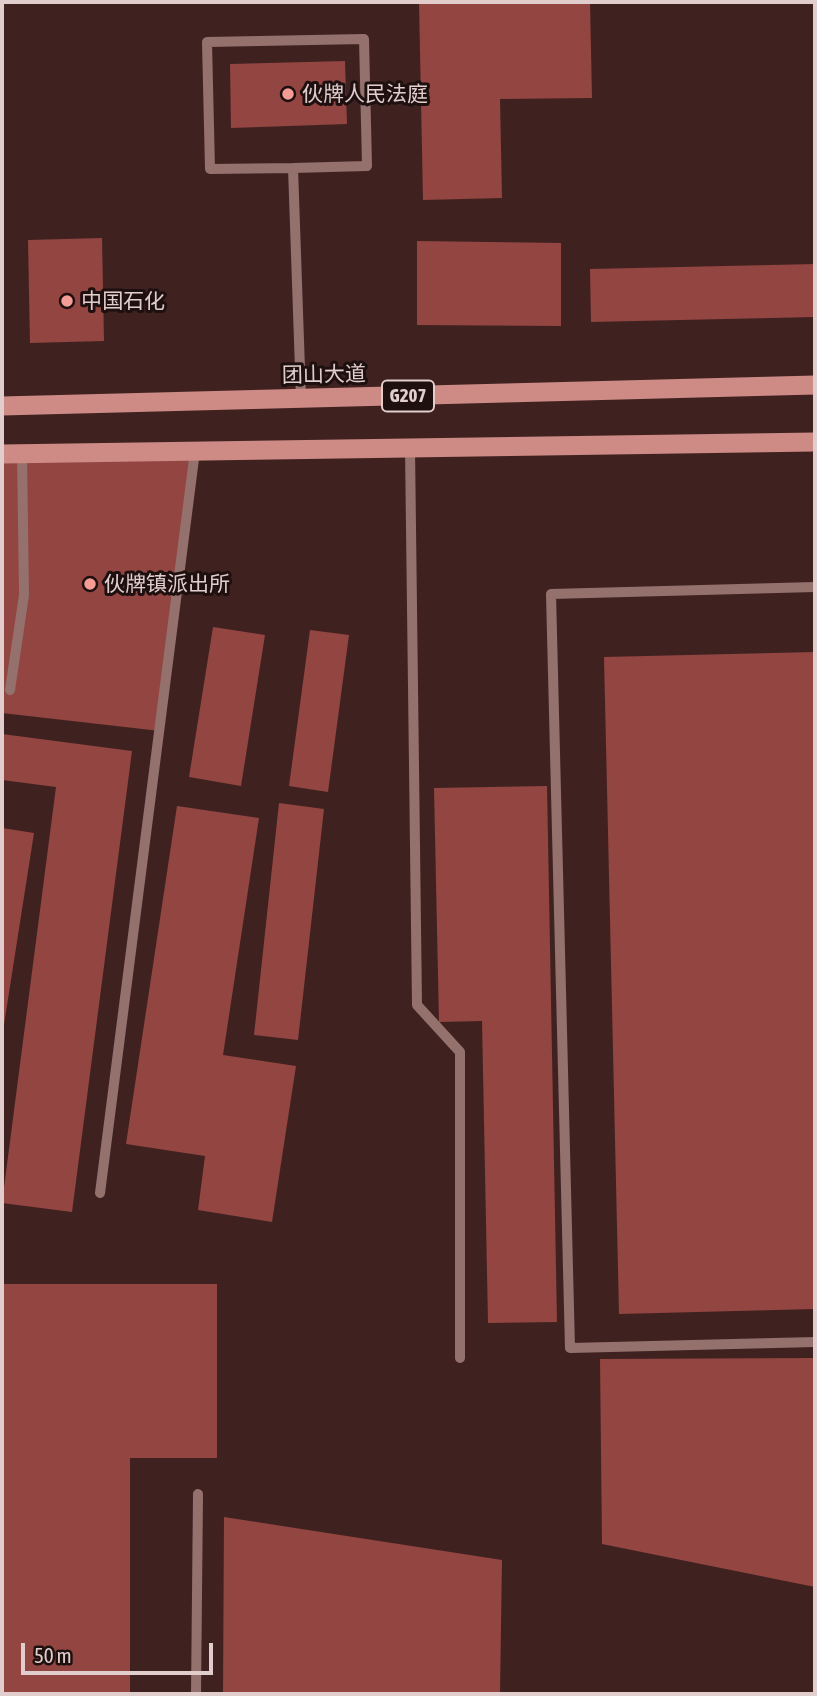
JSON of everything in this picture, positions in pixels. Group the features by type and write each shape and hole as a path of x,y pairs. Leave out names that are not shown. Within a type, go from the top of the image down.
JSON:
{"highway":[{"name":"团山大道","path":"2,406 815,385"},
{"path":"2,454 815,442"}],"lane":[{"path":"364,38 367,166 293,168 210,169 207,42 364,38"},
{"path":"293,168 301,398"},
{"path":"410,448 417,1005 460,1052 460,1358"},
{"path":"100,1193 195,451"},
{"path":"10,690 24,595 22,454"},
{"path":"815,587 551,594 569,1349 815,1342"},
{"path":"196,1694 198,1494"}],"building":[{"path":"419,2 590,2 592,98 500,99 502,198 423,200"},
{"name":"伙牌人民法庭","path":"345,61 347,124 231,128 230,64"},
{"path":"102,238 104,341 30,343 28,240"},
{"path":"417,241 561,243 561,326 417,325"},
{"path":"815,264 815,317 591,322 590,269"},
{"name":"伙牌镇派出所","path":"195,451 160,731 2,713 2,454"},
{"path":"213,627 265,635 241,786 189,777"},
{"path":"310,630 349,635 328,792 289,786"},
{"path":"815,652 815,1309 619,1314 604,657"},
{"path":"2,734 132,751 72,1212 2,1203 56,787 2,780"},
{"path":"547,786 557,1322 488,1323 482,1021 439,1022 434,788"},
{"path":"279,803 324,809 298,1040 254,1035"},
{"path":"177,806 259,818 223,1055 296,1066 272,1222 198,1210 205,1156 126,1144"},
{"path":"2,828 34,833 3,1031 2,1031"},
{"path":"2,1284 217,1284 217,1458 130,1458 130,1694 2,1694"},
{"path":"815,1358 815,1587 602,1544 600,1359"},
{"path":"224,1517 502,1560 500,1694 223,1694"}],"place":[{"name":"伙牌人民法庭","path":"288,94"},
{"name":"中国石化","path":"67,301"},
{"name":"伙牌镇派出所","path":"90,584"}]}
